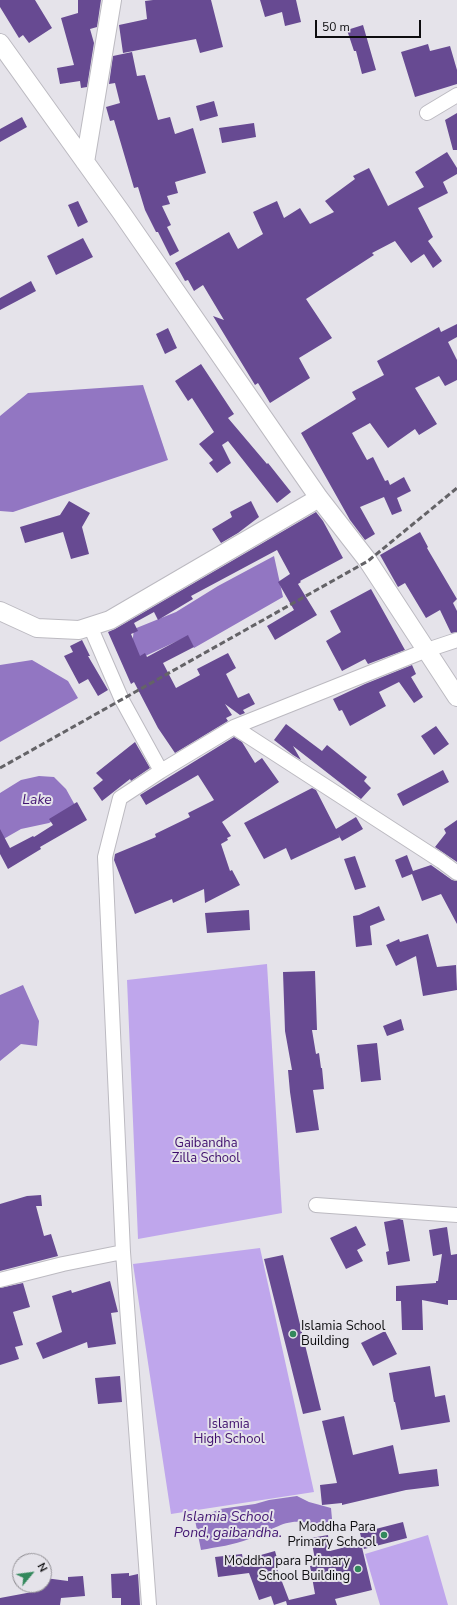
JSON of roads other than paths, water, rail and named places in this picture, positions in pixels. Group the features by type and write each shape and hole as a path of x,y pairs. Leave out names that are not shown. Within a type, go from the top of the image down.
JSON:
{"main road":[{"path":"85,162 112,0"},
{"path":"0,43 121,212 319,498 368,561 457,697"},
{"path":"0,611 37,628 79,630 110,620 319,498"}],"street":[{"path":"427,113 457,95"},
{"path":"90,626 122,700 161,771"},
{"path":"149,1605 123,1252 106,857 120,798 161,771 234,727 426,650 457,640"},
{"path":"234,727 457,873"},
{"path":"316,1205 457,1215"},
{"path":"0,1280 62,1264 123,1252"}],"water":[{"path":"143,385 168,460 13,512 0,511 0,416 28,393"},
{"path":"274,556 283,597 194,648 188,636 139,659 132,645 134,629 176,612 218,586"},
{"path":"32,660 68,681 78,698 0,742 0,665"},
{"name":"Lake","path":"39,776 54,777 66,789 76,807 49,823 21,829 0,841 0,793 21,780"},
{"path":"23,985 39,1021 37,1046 21,1044 0,1061 0,995"},
{"name":"Islamia School Pond, gaibandha.","path":"297,1496 309,1502 331,1508 332,1519 321,1526 309,1523 290,1522 243,1541 201,1550 195,1520 220,1509"}],"railway":[{"path":"0,768 368,561 457,488"}],"place":[{"name":"Islamia School Building","path":"293,1334"},
{"name":"Moddha Para Primary School","path":"384,1535"},
{"name":"Moddha para Primary School Building","path":"358,1569"}],"park label":[{"name":"Gaibandha Zilla School","path":"206,1152"},
{"name":"Islamia High School","path":"229,1432"}]}
